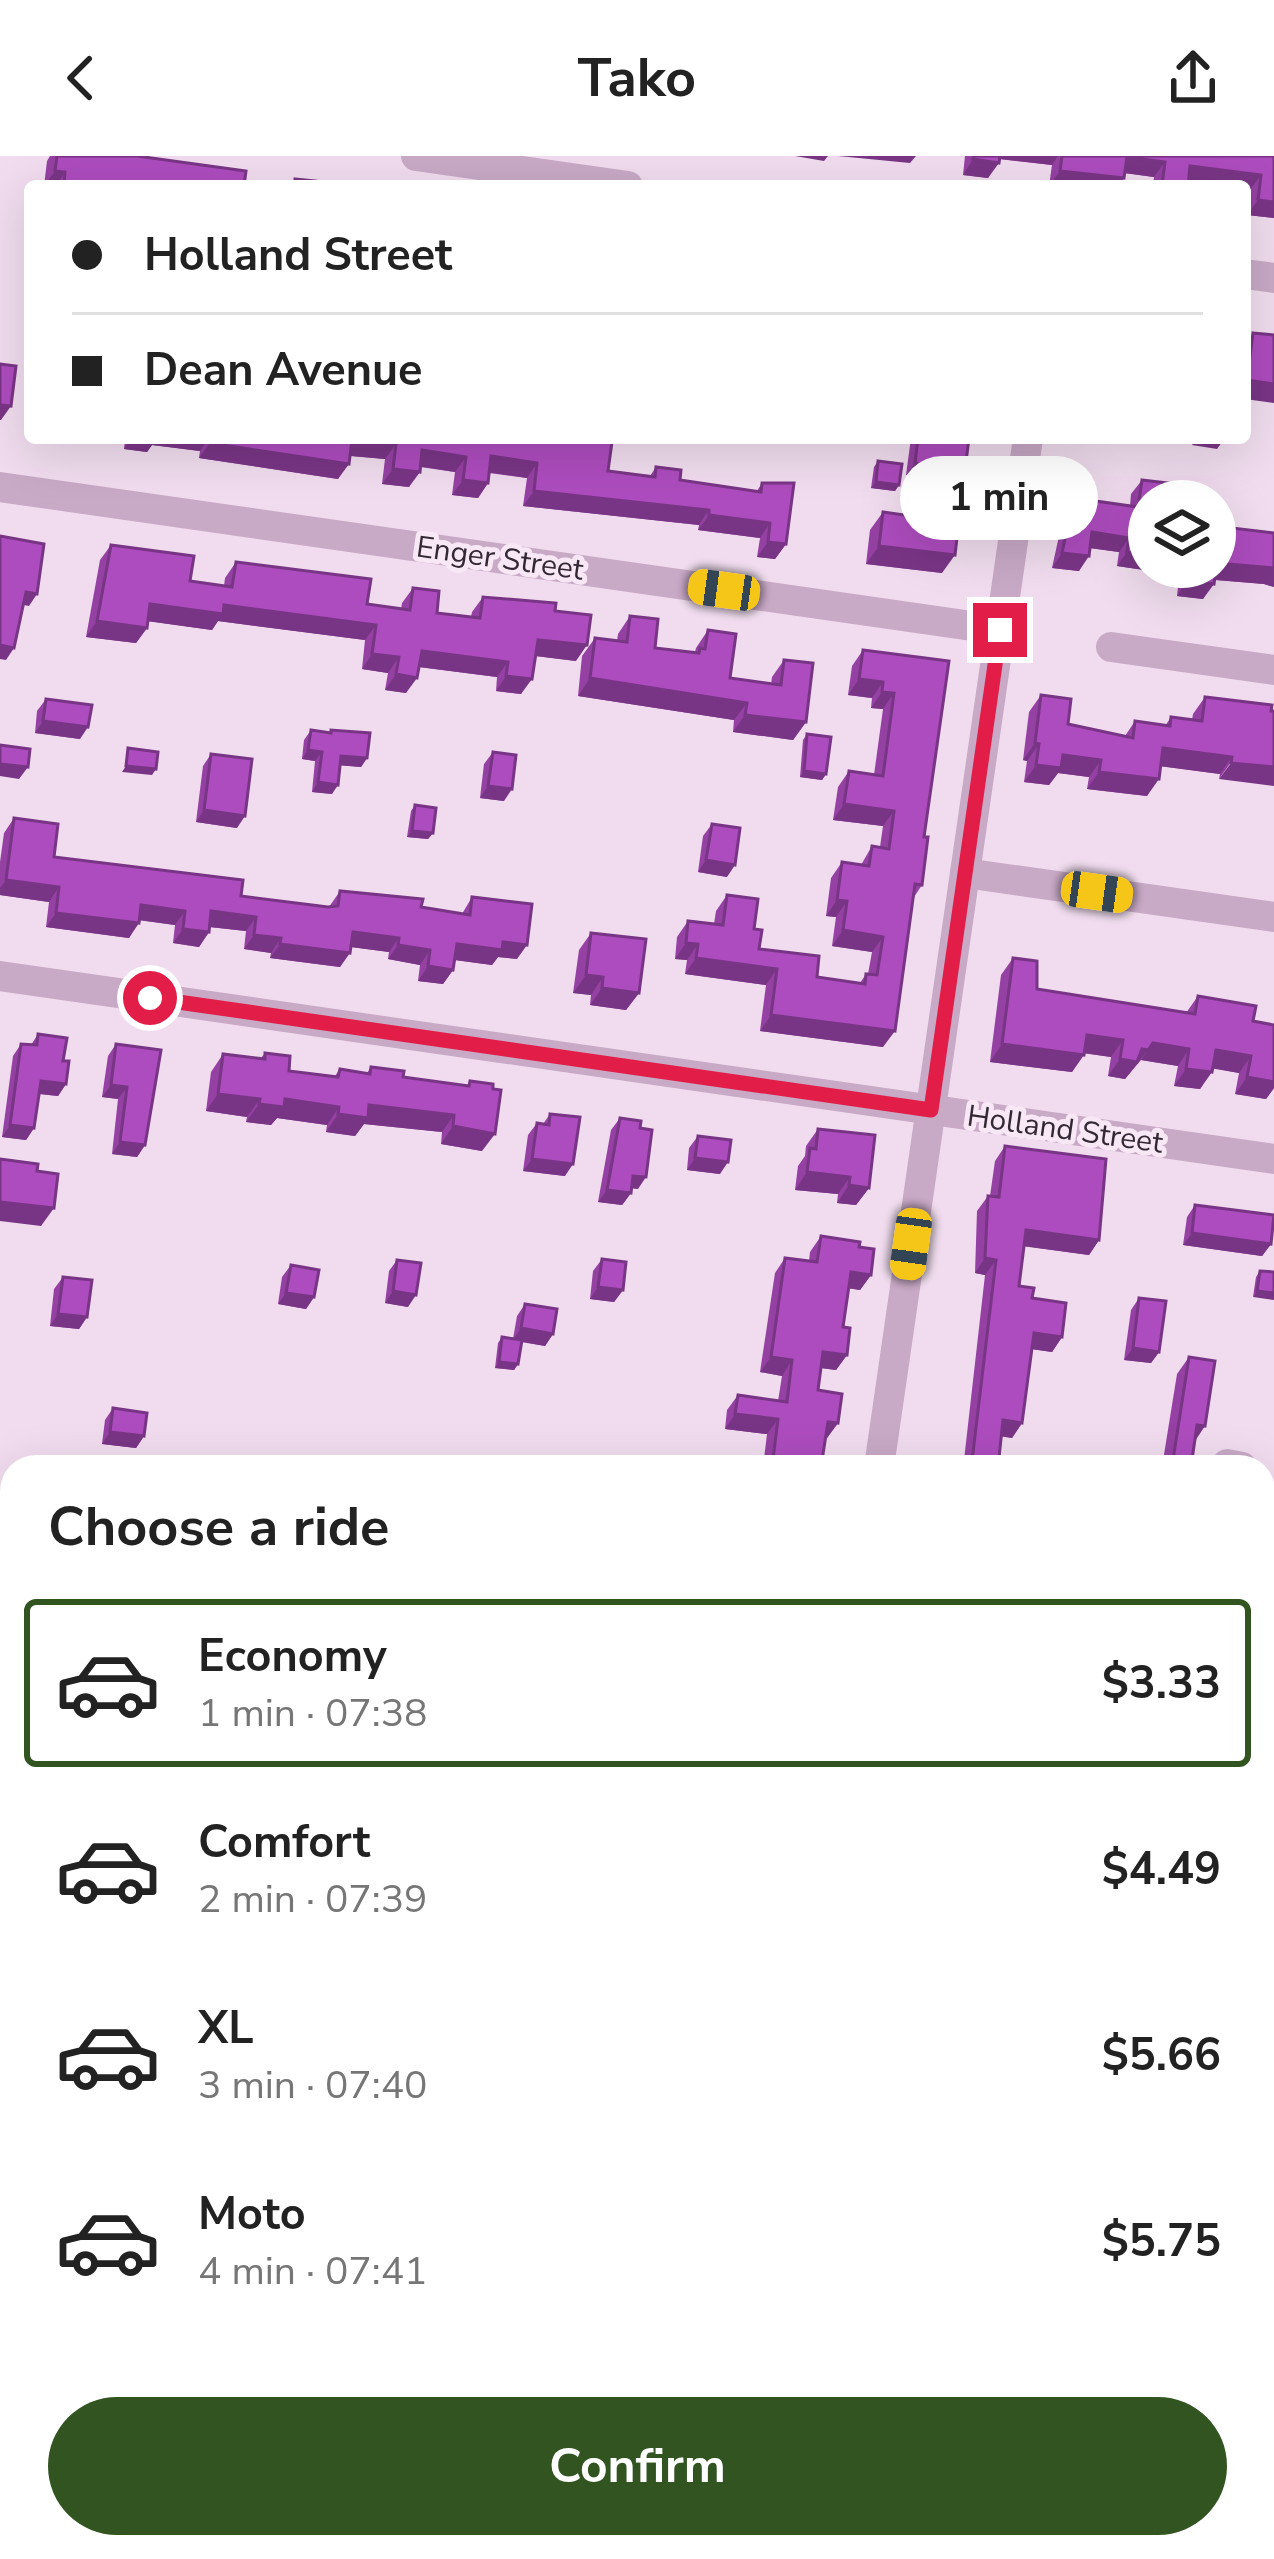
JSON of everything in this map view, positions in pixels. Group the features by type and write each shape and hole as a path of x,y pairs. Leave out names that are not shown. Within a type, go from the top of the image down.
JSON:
{"street":[{"path":"416,156 586,180"},
{"path":"881,1455 1027,444"},
{"name":"Enger Street","path":"0,487 1000,630"},
{"path":"1111,647 1274,670"},
{"path":"965,873 1274,916"},
{"name":"Holland Street","path":"0,976 1274,1159"}],"building":[{"path":"57,156 137,156 246,171 245,180 64,180 65,172 55,171"},
{"path":"974,156 1000,156 999,163"},
{"path":"1062,156 1274,156 1274,202 1258,200 1261,175 1190,166 1189,180 1163,180 1165,162 1127,157 1124,178 1060,171"},
{"path":"1253,333 1274,335 1274,384 1251,381"},
{"path":"0,364 16,366 11,406 0,405"},
{"path":"217,444 352,444 349,464"},
{"path":"396,444 612,444 608,471 655,477 656,467 681,470 680,480 761,492 762,483 794,483 786,544 768,542 770,523 709,515 709,510 534,491 537,463 491,456 488,483 463,480 466,457 422,450 420,472 393,469"},
{"path":"917,444 968,444 965,470 915,463"},
{"path":"878,461 902,464 899,485 876,482"},
{"path":"913,498 961,504 955,555 879,546 883,512 911,516"},
{"path":"1074,498 1128,506 1128,538 1092,532 1089,556 1062,553"},
{"path":"1236,528 1274,533 1274,568 1236,565"},
{"path":"0,536 44,544 37,594 26,592 14,648 0,645"},
{"path":"111,545 194,556 190,581 232,587 236,562 371,579 367,604 410,610 413,588 439,591 437,613 480,618 483,597 556,603 555,611 591,615 587,645 538,640 532,679 506,676 508,662 422,651 417,678 396,674 399,657 372,654 376,625 224,605 223,614 150,604 147,628 97,621"},
{"path":"630,616 658,619 655,648 699,653 700,648 705,649 708,630 736,634 730,678 781,685 784,660 813,663 806,722 745,715 747,703 590,678 595,638 627,642"},
{"path":"863,650 949,661 924,837 928,837 922,885 915,884 895,1031 771,1015 777,969 696,958 698,944 686,943 688,921 723,925 727,895 758,899 754,929 762,930 759,949 819,956 817,977 865,984 866,974 877,975 883,937 843,930 847,901 837,900 842,862 869,866 872,846 889,849 894,811 844,804 849,771 883,776 894,693 882,692 883,682 859,679"},
{"path":"1041,695 1071,699 1068,724 1133,738 1135,721 1170,726 1171,717 1202,721 1205,697 1272,705 1274,767 1163,748 1159,779 1099,772 1101,760 1063,755 1061,768 1036,765"},
{"path":"46,699 92,705 88,727 43,721"},
{"path":"311,730 370,733 367,758 341,756 338,785 318,782 322,752 308,750"},
{"path":"807,734 831,737 826,774 804,771"},
{"path":"0,745 30,749 28,767 0,764"},
{"path":"128,748 158,752 156,769 126,766"},
{"path":"493,752 516,755 512,789 488,786"},
{"path":"211,754 252,759 245,816 204,810"},
{"path":"415,805 436,808 433,833 412,831"},
{"path":"14,818 58,824 54,857 243,880 241,896 328,907 338,906 340,891 423,899 421,907 470,915 472,897 532,904 527,945 503,942 502,950 457,944 453,970 428,966 430,950 398,945 399,938 353,932 350,953 280,944 281,938 254,935 256,917 211,911 209,932 183,929 185,911 141,905 139,923 56,913 59,887 6,880"},
{"path":"712,824 740,828 735,865 706,860"},
{"path":"591,933 646,939 639,993 602,988 603,977 586,975"},
{"path":"1013,958 1037,961 1037,989 1195,1014 1198,996 1256,1006 1253,1021 1274,1025 1274,1082 1247,1077 1251,1056 1216,1050 1212,1072 1186,1069 1189,1049 1153,1043 1148,1050 1142,1049 1137,1062 1120,1059 1123,1040 1087,1035 1084,1055 1002,1044"},
{"path":"38,1034 67,1038 66,1084 41,1081 34,1128 10,1125 21,1044 37,1045"},
{"path":"116,1044 161,1050 145,1145 120,1142 127,1087 111,1085"},
{"path":"265,1053 290,1056 289,1071 338,1077 340,1069 370,1074 371,1067 404,1071 403,1077 469,1086 470,1081 493,1084 493,1089 501,1090 495,1134 453,1126 454,1115 369,1105 368,1118 338,1114 339,1107 285,1099 284,1107 218,1094 223,1054 265,1059"},
{"path":"550,1114 580,1117 573,1164 532,1159 537,1123 549,1125"},
{"path":"620,1118 641,1121 640,1128 652,1130 646,1177 633,1176 631,1193 607,1190"},
{"path":"818,1129 875,1135 869,1188 849,1185 850,1177 807,1172"},
{"path":"698,1136 731,1140 728,1162 695,1158"},
{"path":"1005,1146 1106,1159 1099,1240 1026,1230 1019,1286 1034,1288 1032,1298 1066,1303 1062,1337 1034,1333 1022,1423 1003,1420 999,1455 973,1455 996,1260 985,1258 988,1196 999,1197"},
{"path":"0,1159 38,1164 37,1171 58,1174 54,1208 0,1202"},
{"path":"1195,1205 1274,1215 1271,1244 1192,1233"},
{"path":"821,1236 874,1249 871,1275 851,1272 843,1327 850,1328 847,1355 823,1352 818,1390 842,1394 838,1423 828,1422 823,1455 774,1455 778,1419 735,1414 738,1395 787,1402 792,1360 771,1357 785,1258 817,1262"},
{"path":"602,1259 626,1262 623,1290 598,1287"},
{"path":"397,1260 421,1263 416,1295 393,1291"},
{"path":"291,1265 319,1270 314,1297 286,1293"},
{"path":"1260,1271 1274,1272 1274,1293 1257,1291"},
{"path":"63,1277 92,1280 87,1317 58,1314"},
{"path":"1139,1298 1166,1301 1159,1352 1133,1348"},
{"path":"525,1304 557,1309 553,1334 521,1328"},
{"path":"502,1337 522,1340 518,1364 499,1362"},
{"path":"1189,1357 1215,1361 1205,1426 1197,1425 1193,1455 1174,1455"},
{"path":"113,1408 147,1413 144,1436 110,1432"}],"route":[{"path":"150,998 931,1110 1000,630"}]}
